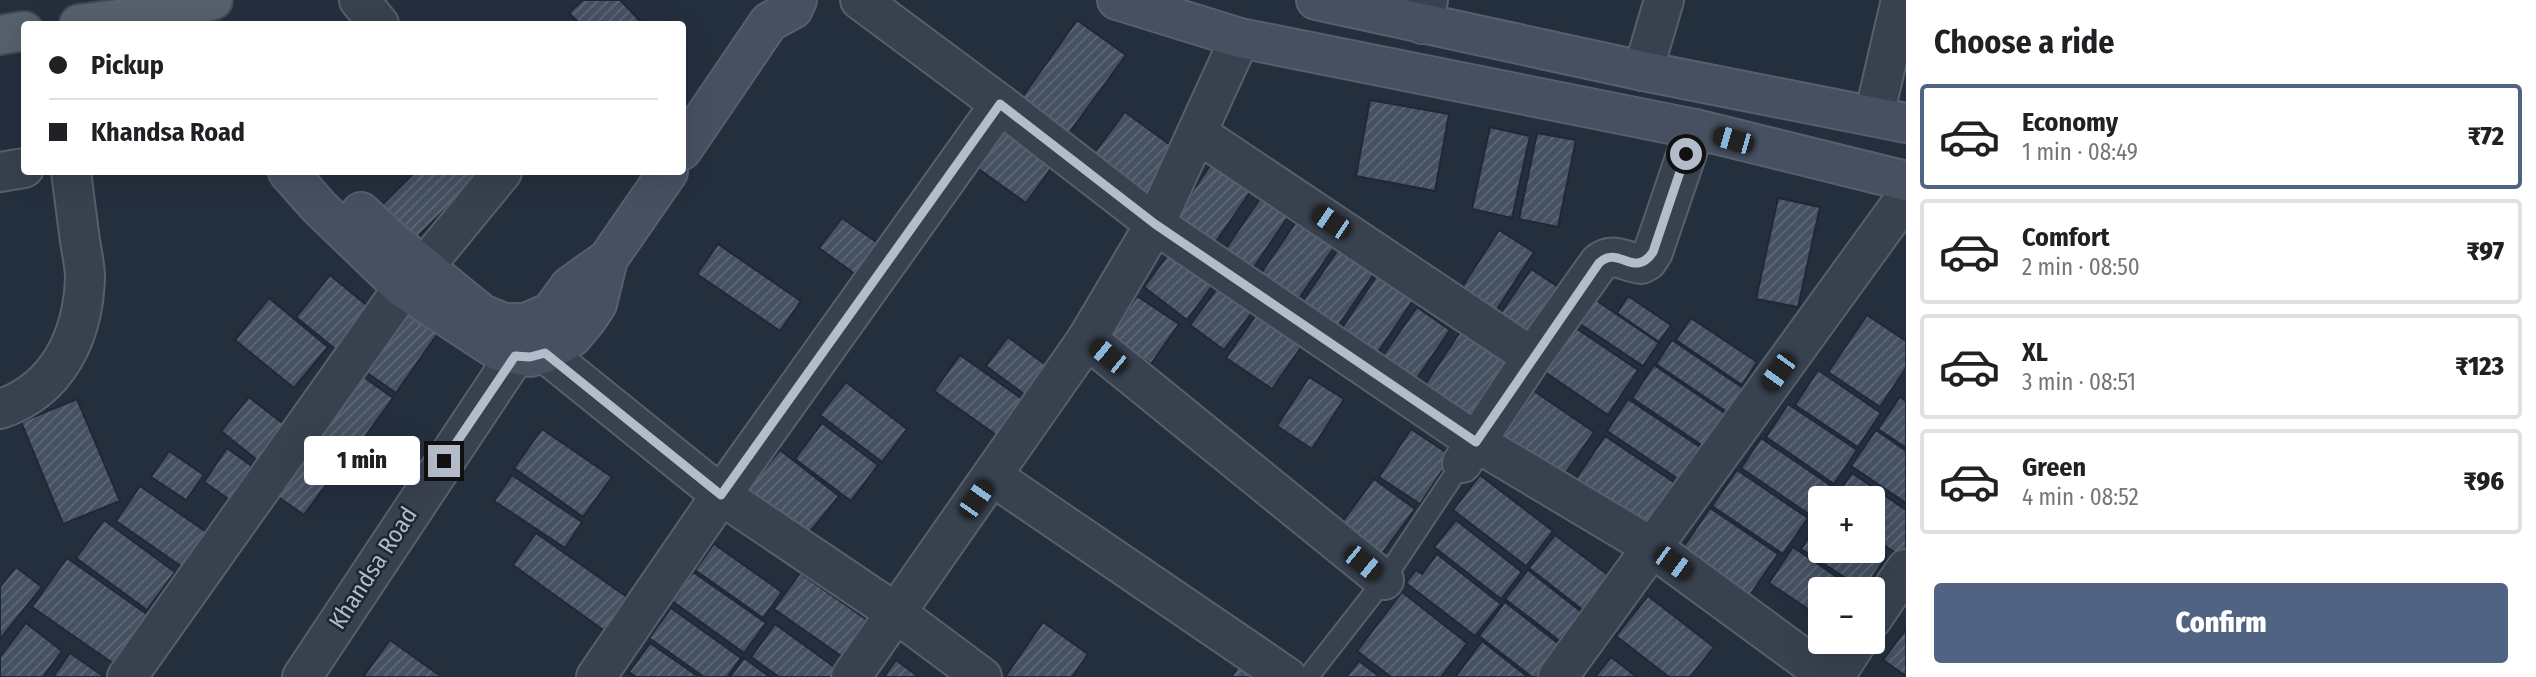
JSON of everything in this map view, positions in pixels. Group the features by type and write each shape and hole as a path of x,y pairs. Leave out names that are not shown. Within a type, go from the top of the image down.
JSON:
{"main road":[{"path":"1117,0 1240,37 1680,126 1906,181"},
{"path":"1316,0 1425,12 1657,74 1890,120"},
{"path":"686,144 778,7"},
{"path":"101,21 182,10"},
{"path":"0,35 21,32"},
{"path":"1657,74 1680,126"},
{"path":"291,175 319,207 413,277 499,351 530,354 572,337 597,304 608,259"},
{"path":"323,175 391,240 413,277 504,323 527,323 551,312 570,286 608,259 666,175"}],"street":[{"path":"359,0 376,21"},
{"path":"860,0 1155,224 1469,453 1650,546 1832,677 1848,654"},
{"path":"1657,74 1664,0"},
{"path":"1890,120 1901,0"},
{"path":"851,677 1087,339 1155,224 1240,37"},
{"path":"596,677 721,495 1000,104"},
{"path":"1469,453 1532,357 1605,257 1611,256 1641,264 1647,261 1653,252 1680,126"},
{"path":"1197,133 1532,357"},
{"path":"0,172 21,168"},
{"path":"0,409 16,403 38,388 61,363 80,324 85,276 71,175"},
{"path":"127,677 413,277 499,175"},
{"path":"1558,677 1650,546 1906,197"},
{"path":"1087,339 1384,580"},
{"path":"530,354 721,495 896,612 982,677"},
{"name":"Khandsa Road","path":"302,677 530,354"},
{"path":"992,476 1287,677"},
{"path":"1885,600 1906,569"}],"lane":[{"path":"1308,677 1384,580 1469,453"}],"building":[{"path":"583,0 620,0 640,21 577,21 569,13"},
{"path":"1077,20 1126,55 1064,140 1016,106"},
{"path":"1370,100 1449,114 1435,191 1356,176"},
{"path":"1125,112 1184,155 1151,199 1092,156"},
{"path":"1004,123 1057,160 1026,203 973,165"},
{"path":"1490,127 1530,136 1512,218 1472,209"},
{"path":"1537,133 1576,140 1558,227 1519,219"},
{"path":"1211,164 1251,191 1213,246 1174,219"},
{"path":"412,175 480,175 404,250 370,217"},
{"path":"1268,187 1296,205 1248,276 1220,257"},
{"path":"1778,198 1820,207 1798,307 1756,299"},
{"path":"1306,207 1344,233 1291,310 1253,285"},
{"path":"842,218 882,246 859,277 819,248"},
{"path":"1499,230 1534,252 1490,320 1455,298"},
{"path":"1346,238 1382,262 1330,338 1294,314"},
{"path":"718,244 801,301 780,331 697,274"},
{"path":"1176,244 1219,277 1187,320 1144,287"},
{"path":"1384,265 1420,290 1370,364 1334,340"},
{"path":"1531,269 1569,294 1532,349 1494,323"},
{"path":"330,275 375,312 340,353 296,317"},
{"path":"1222,282 1256,307 1224,350 1190,325"},
{"path":"1584,292 1659,343 1643,366 1568,316"},
{"path":"1137,296 1179,324 1151,364 1110,337"},
{"path":"1628,296 1671,325 1659,342 1617,313"},
{"path":"269,298 328,347 294,388 235,340"},
{"path":"1417,307 1450,330 1409,390 1375,367"},
{"path":"406,310 438,333 396,393 363,370"},
{"path":"1256,315 1302,346 1272,389 1226,358"},
{"path":"1867,315 1906,341 1906,368 1880,407 1828,372"},
{"path":"1691,318 1757,362 1742,385 1676,340"},
{"path":"1570,324 1638,370 1608,415 1539,368"},
{"path":"1460,332 1517,370 1472,435 1416,398"},
{"path":"1008,337 1050,368 1028,397 986,366"},
{"path":"1672,340 1743,388 1727,412 1656,364"},
{"path":"960,355 1025,401 999,437 934,391"},
{"path":"1654,365 1726,414 1703,446 1632,398"},
{"path":"1818,370 1881,413 1858,447 1795,405"},
{"path":"361,375 393,398 348,460 317,437"},
{"path":"1309,377 1344,399 1312,449 1277,426"},
{"path":"846,382 907,429 882,462 820,415"},
{"path":"1534,391 1594,432 1556,487 1496,447"},
{"path":"249,397 290,429 262,464 221,431"},
{"path":"1900,397 1906,401 1906,448 1878,429"},
{"path":"77,399 120,501 63,524 21,422"},
{"path":"1628,399 1700,447 1678,479 1607,431"},
{"path":"1788,404 1857,450 1834,484 1766,437"},
{"path":"822,423 878,465 851,501 795,459"},
{"path":"542,429 612,477 583,517 514,468"},
{"path":"1411,429 1452,456 1420,504 1379,477"},
{"path":"1876,430 1906,451 1906,503 1885,489 1885,486 1881,486 1851,466"},
{"path":"1605,436 1681,487 1649,535 1573,483"},
{"path":"1761,438 1832,486 1808,486 1808,514 1741,468"},
{"path":"311,442 342,463 304,515 274,494"},
{"path":"227,448 253,467 230,500 204,482"},
{"path":"780,450 839,496 805,538 746,491"},
{"path":"169,451 204,475 186,500 151,477"},
{"path":"1737,470 1808,518 1783,554 1712,506"},
{"path":"1852,473 1871,486 1843,486"},
{"path":"512,475 582,522 565,548 494,501"},
{"path":"1480,475 1553,531 1526,566 1453,510"},
{"path":"1374,479 1415,509 1375,563 1334,533"},
{"path":"140,486 212,536 188,571 116,521"},
{"path":"1885,496 1906,510 1906,548 1900,556 1885,546"},
{"path":"1710,508 1778,554 1744,604 1676,558"},
{"path":"104,520 175,572 147,610 76,558"},
{"path":"1456,520 1522,572 1501,599 1434,547"},
{"path":"536,533 637,604 613,637 513,565"},
{"path":"1555,535 1620,584 1593,618 1529,568"},
{"path":"1808,539 1808,554 1801,549"},
{"path":"714,544 782,592 763,618 695,570"},
{"path":"1793,547 1808,557 1808,563 1816,563 1837,577 1808,577 1808,609 1769,583"},
{"path":"1437,554 1501,604 1475,636 1406,583 1416,570 1422,574"},
{"path":"67,558 148,615 114,664 32,607"},
{"path":"1823,563 1882,563 1873,577 1844,577"},
{"path":"16,567 42,587 0,639 0,587"},
{"path":"1528,570 1593,621 1570,649 1505,599"},
{"path":"693,572 766,623 744,653 672,601"},
{"path":"800,573 880,629 854,665 774,609"},
{"path":"1402,592 1467,643 1441,677 1391,677 1357,651"},
{"path":"1648,596 1714,647 1690,677 1669,677 1616,636"},
{"path":"1505,602 1568,651 1548,677 1532,677 1479,636"},
{"path":"671,608 741,658 727,677 704,677 649,638"},
{"path":"1043,622 1088,654 1072,677 1005,677"},
{"path":"26,623 62,651 43,677 0,677 0,657"},
{"path":"775,624 847,676 779,677 751,657"},
{"path":"1906,629 1906,676 1883,660"},
{"path":"390,640 442,677 363,677"},
{"path":"1482,641 1528,677 1457,677"},
{"path":"650,643 699,677 636,677 629,672"},
{"path":"70,653 103,676 53,677"},
{"path":"1611,657 1637,677 1595,677"},
{"path":"744,658 770,677 730,677"},
{"path":"896,660 919,677 884,677"},
{"path":"1359,661 1380,677 1346,677"},
{"path":"1241,663 1260,677 1231,677"}],"route":[{"path":"444,461 515,356 530,357 545,353 721,495 1000,104 1155,224 1476,442 1599,263 1605,257 1611,256 1641,264 1647,261 1653,252 1686,154"}]}
